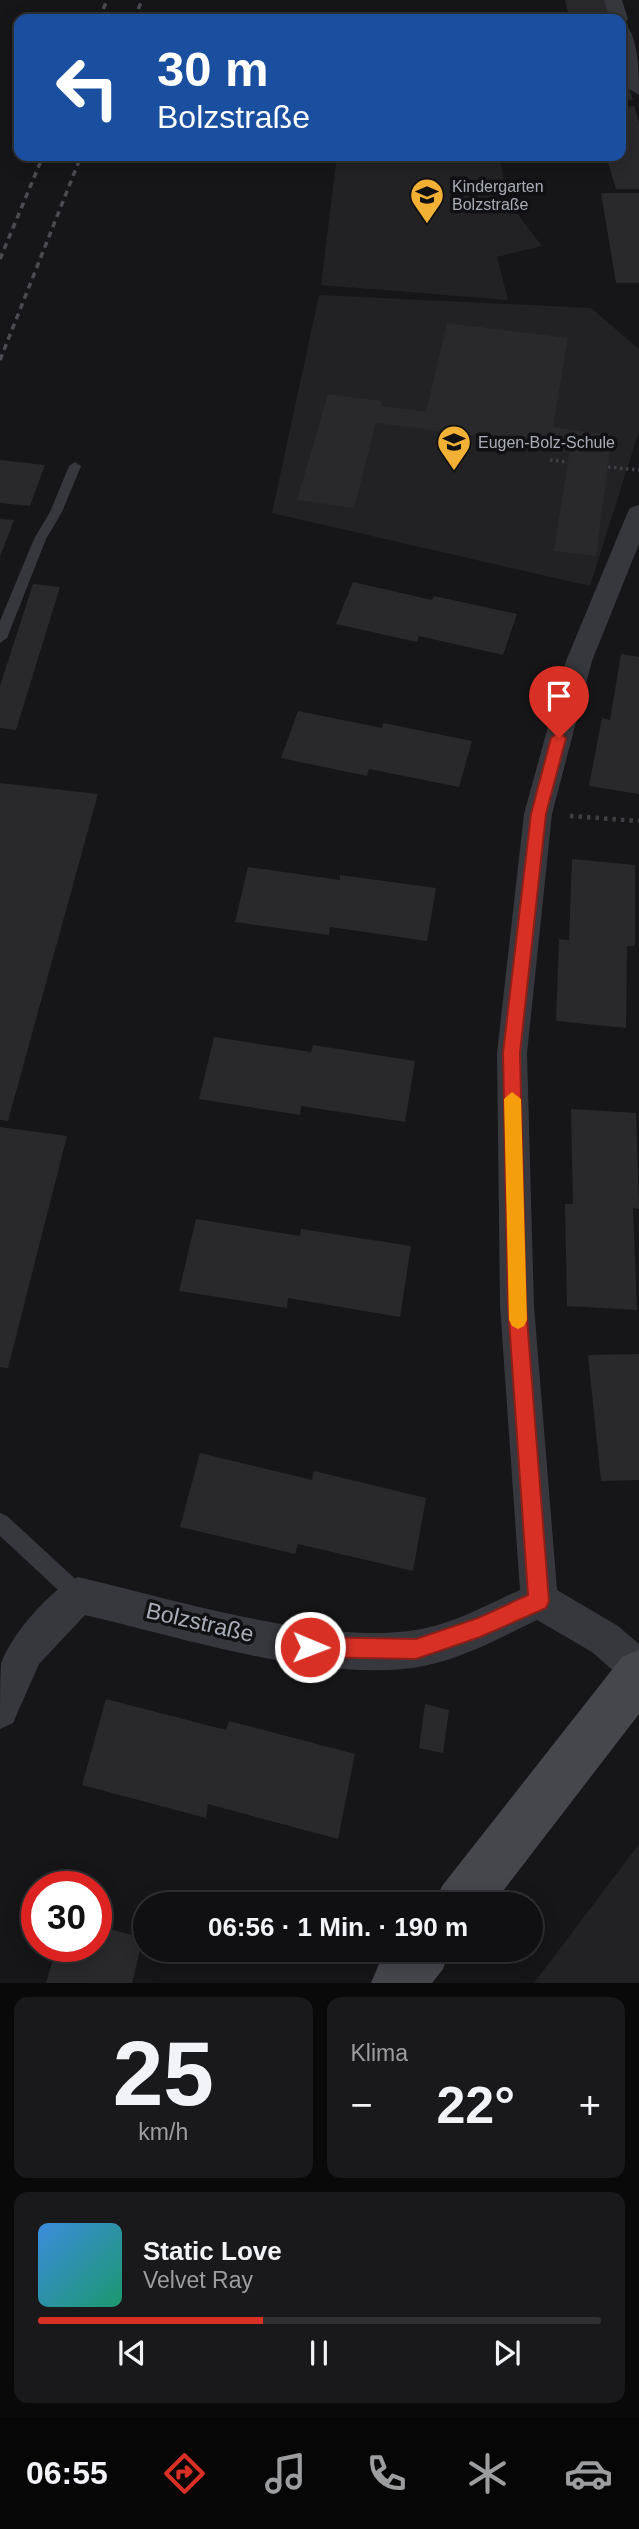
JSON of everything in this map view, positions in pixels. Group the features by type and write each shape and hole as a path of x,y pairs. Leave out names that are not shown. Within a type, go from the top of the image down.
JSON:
{"main road":[{"path":"469,1892 639,1671"},
{"path":"398,1983 415,1962"}],"street":[{"path":"626,45 639,89"},
{"path":"639,513 579,661 538,814 512,1053 517,1306 539,1601 605,1639 639,1671"},
{"path":"0,1710 26,1651 78,1595"},
{"name":"Bolzstraße","path":"78,1595 310,1647 416,1649 480,1627 539,1601"}],"lane":[{"path":"0,638 40,539 56,512 75,466"},
{"path":"0,1523 78,1595"}],"path":[{"path":"550,460 568,462"},
{"path":"608,467 639,470"},
{"path":"538,814 639,821"}],"shaded area":[{"name":"Kindergarten Bolzstraße","path":"336,161 500,161 509,203 542,246 497,257 508,300 321,285"},
{"name":"Eugen-Bolz-Schule","path":"319,295 591,308 639,349 639,431 590,586 272,513"},
{"path":"639,1844 639,1983 534,1983"}],"building":[{"path":"565,0 605,0 609,14 569,14"},
{"path":"626,76 633,100 626,101"},
{"path":"634,106 639,122 639,189 616,189 608,161 626,161 626,107"},
{"path":"601,193 639,193 639,283 616,283"},
{"path":"447,323 568,338 553,427 612,435 596,556 554,551 570,448 376,423 354,508 297,500 328,394 382,401 381,406 426,412"},
{"path":"0,460 45,465 30,506 0,503"},
{"path":"0,519 14,520 0,557"},
{"path":"353,582 432,600 434,596 517,614 503,655 419,636 417,642 336,624"},
{"path":"33,584 60,587 16,730 0,728 0,686"},
{"path":"621,654 639,657 639,794 589,786 602,718 610,720"},
{"path":"298,711 382,728 383,723 472,741 459,787 369,769 367,776 281,758"},
{"path":"0,783 98,794 8,1121 0,1120"},
{"path":"572,859 635,865 635,946 627,946 626,1028 556,1021 559,939 569,940"},
{"path":"248,867 340,880 340,875 436,888 427,941 330,927 329,935 235,922"},
{"path":"214,1037 311,1052 313,1045 415,1061 405,1122 301,1106 300,1115 199,1099"},
{"path":"571,1109 636,1113 639,1209 633,1208 637,1310 567,1306 565,1204 573,1204"},
{"path":"0,1127 67,1136 8,1368 0,1367"},
{"path":"196,1219 300,1236 301,1229 411,1246 400,1317 288,1298 287,1308 179,1291"},
{"path":"639,1354 639,1480 601,1481 588,1355"},
{"path":"200,1453 312,1480 314,1471 426,1498 413,1571 298,1544 295,1554 180,1527"},
{"path":"106,1699 226,1730 229,1721 355,1754 338,1839 208,1804 206,1818 82,1785"},
{"path":"425,1704 449,1710 443,1753 419,1748"},
{"path":"112,1929 133,1935 133,1962 137,1962 132,1983 46,1983 52,1962 112,1962"}],"railway":[{"path":"101,14 107,0"},
{"path":"136,14 142,0"},
{"path":"0,259 41,161"},
{"path":"0,360 79,161"}],"slow traffic":[{"path":"512,1099 518,1320"}],"place":[{"name":"Kindergarten Bolzstraße","path":"427,225"},
{"name":"Eugen-Bolz-Schule","path":"454,472"}],"route":[{"path":"310,1647 416,1649 480,1627 539,1601 517,1306 512,1053 538,814 559,738"}]}
